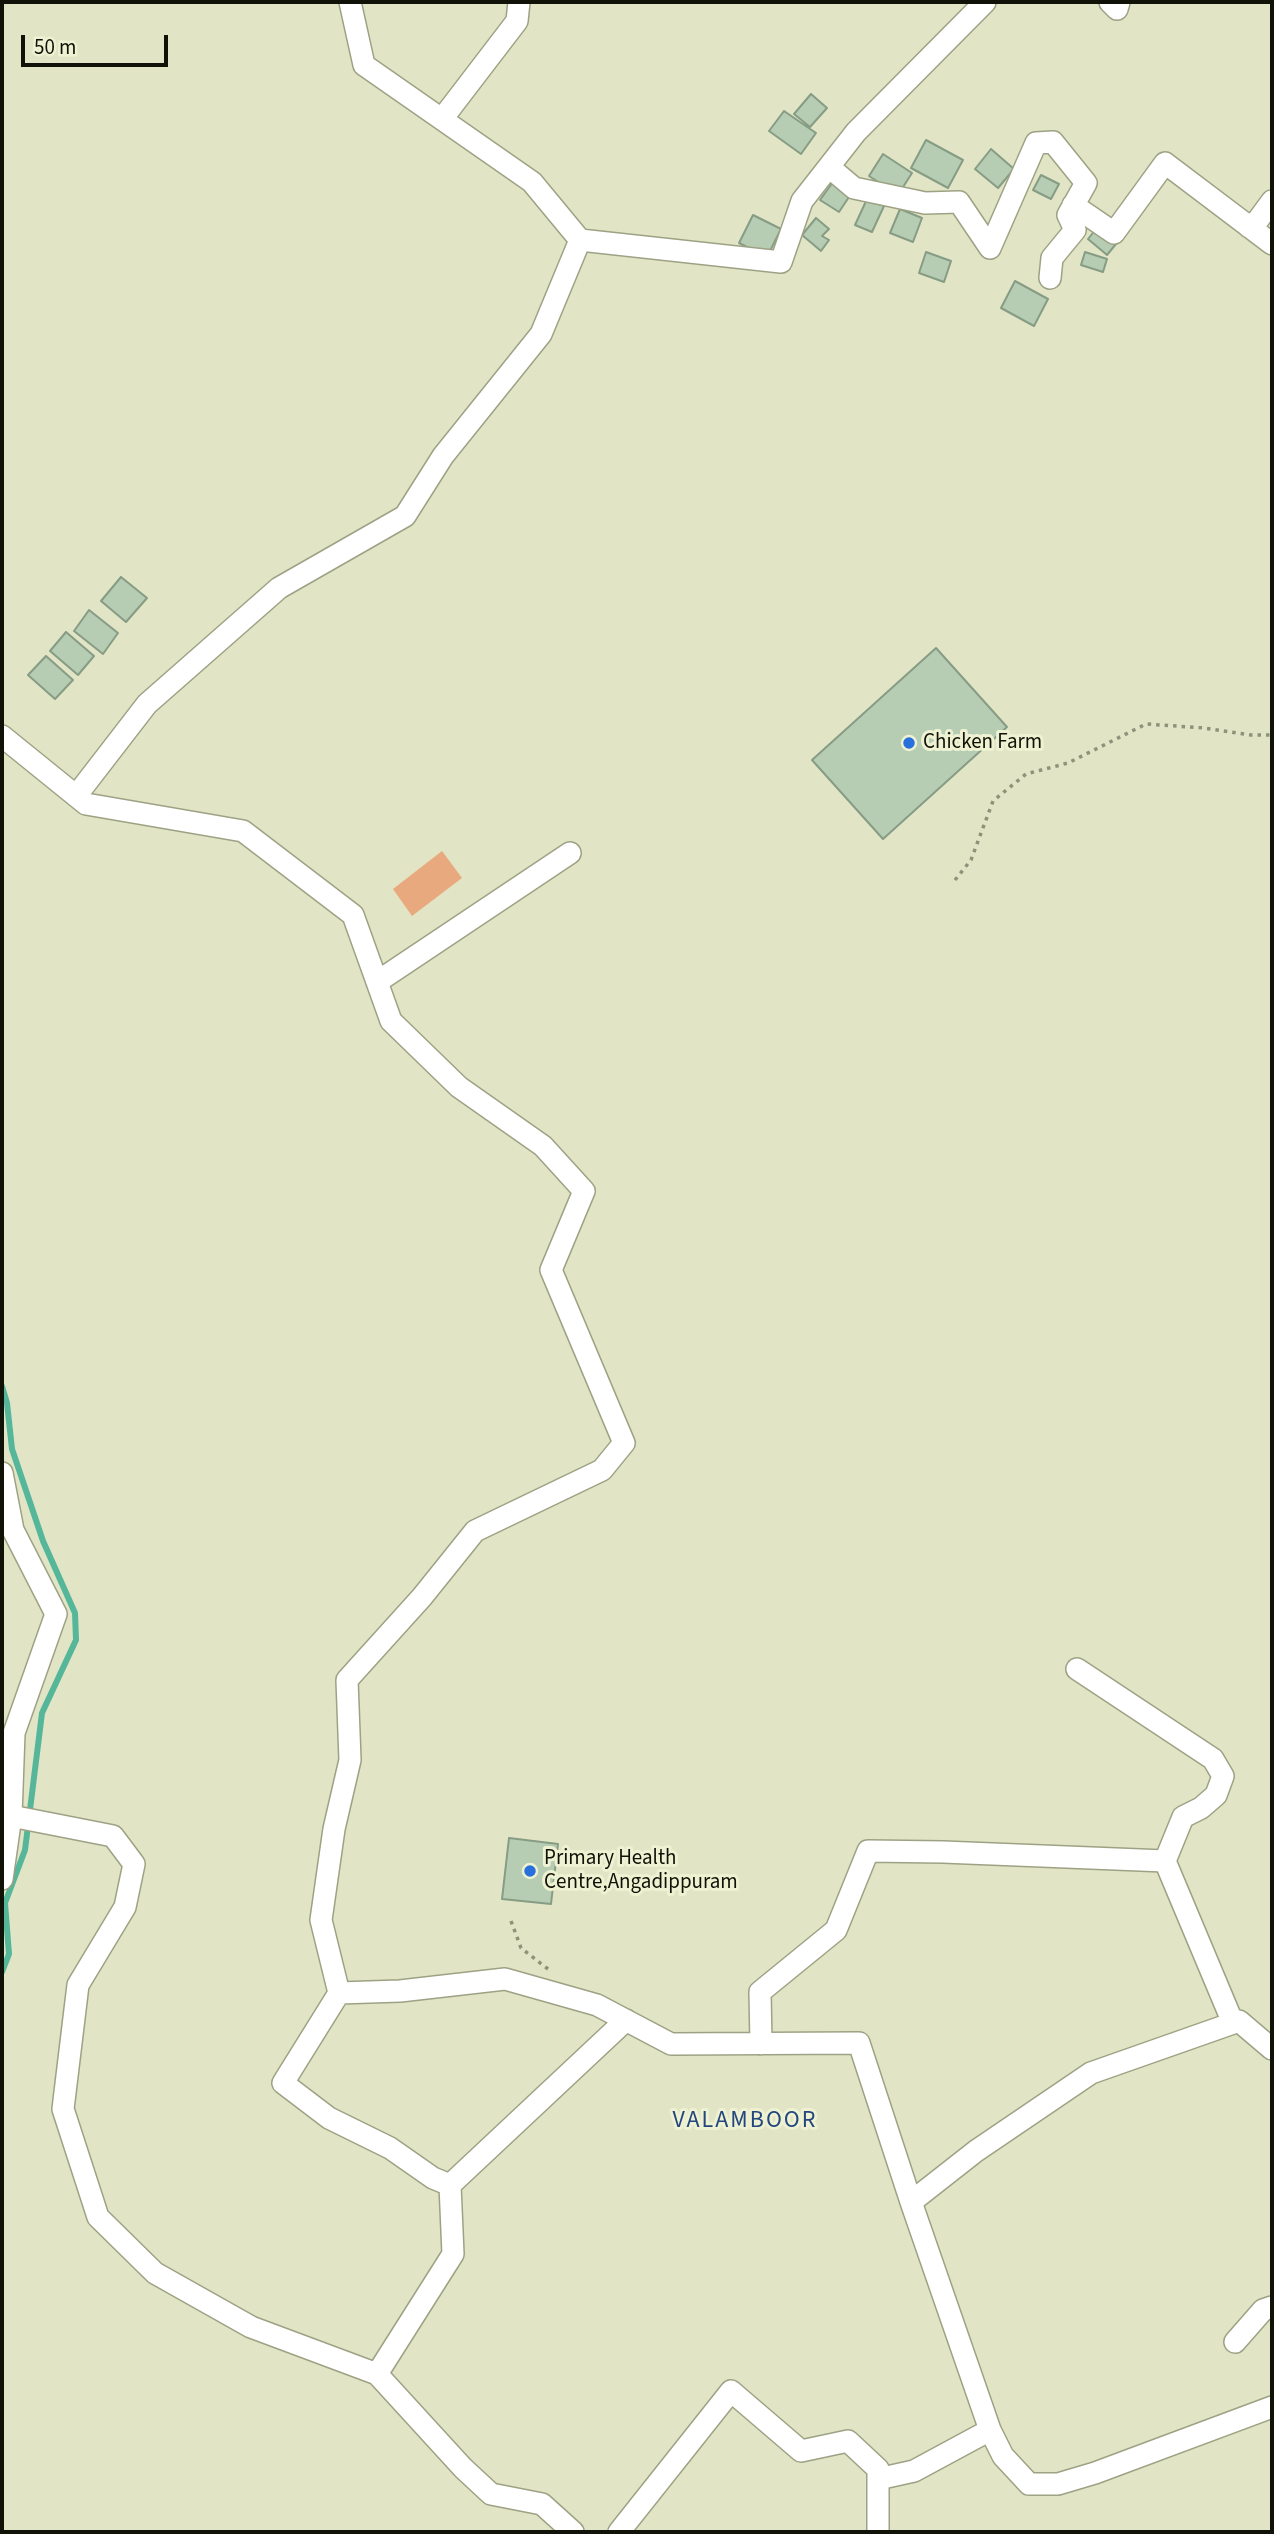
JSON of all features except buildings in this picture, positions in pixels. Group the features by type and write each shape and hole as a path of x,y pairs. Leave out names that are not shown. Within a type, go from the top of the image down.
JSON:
{"street":[{"path":"350,2 364,65 532,182 580,240 781,262 802,201 856,132 985,2"},
{"path":"442,119 517,21 519,2"},
{"path":"1110,2 1117,9 1119,2"},
{"path":"829,167 854,188 925,203 959,202 990,248 1037,143 1053,142 1086,183 1068,215 1074,230 1052,258 1050,278"},
{"path":"1073,205 1114,233 1165,163 1272,244"},
{"path":"1249,227 1258,220 1272,201"},
{"path":"76,796 147,704 279,588 405,516 443,456 541,334 580,240"},
{"path":"2,736 86,804 243,831 354,915 391,1021 459,1087 543,1146 584,1191 551,1270 624,1443 602,1470 475,1531 422,1597 347,1680 350,1760 334,1829 321,1920 339,1993 282,2083 329,2118 390,2147 433,2178 450,2185"},
{"path":"377,982 570,853"},
{"path":"2,1473 13,1530 56,1614 14,1733 11,1816 2,1879"},
{"path":"1077,1669 1213,1759 1223,1776 1216,1795 1201,1808 1183,1817 1165,1861 1233,2023"},
{"path":"11,1816 113,1836 134,1864 125,1907 79,1985 63,2109 98,2217 155,2273 251,2327 377,2374 463,2468 491,2494 542,2504 573,2532"},
{"path":"761,2044 760,1992 835,1930 868,1852 943,1852 1165,1861"},
{"path":"339,1993 400,1991 505,1979 597,2005 671,2044 859,2043 990,2430 1003,2456 1029,2484 1058,2484 1095,2473 1272,2407"},
{"path":"377,2374 453,2254 450,2185 626,2020"},
{"path":"911,2202 975,2151 1091,2073 1239,2021 1272,2049"},
{"path":"1235,2342 1263,2310 1272,2307"},
{"path":"619,2532 731,2391 802,2451 848,2441 878,2469 878,2532"},
{"path":"878,2479 914,2471 990,2430"}],"path":[{"path":"955,880 971,860 993,802 1026,774 1068,763 1146,724 1272,735"},
{"path":"511,1921 521,1948 551,1972"}],"shaded area":[{"path":"442,851 462,878 412,916 393,889"}],"waterway":[{"path":"2,1386 7,1403 12,1449 43,1541 75,1613 76,1640 42,1713 25,1850 5,1903 9,1954 2,1972"}],"place":[{"name":"Chicken Farm","path":"909,743"},
{"name":"Primary Health Centre,Angadippuram","path":"530,1871"}],"district":[{"name":"VALAMBOOR","path":"745,2122"}]}
